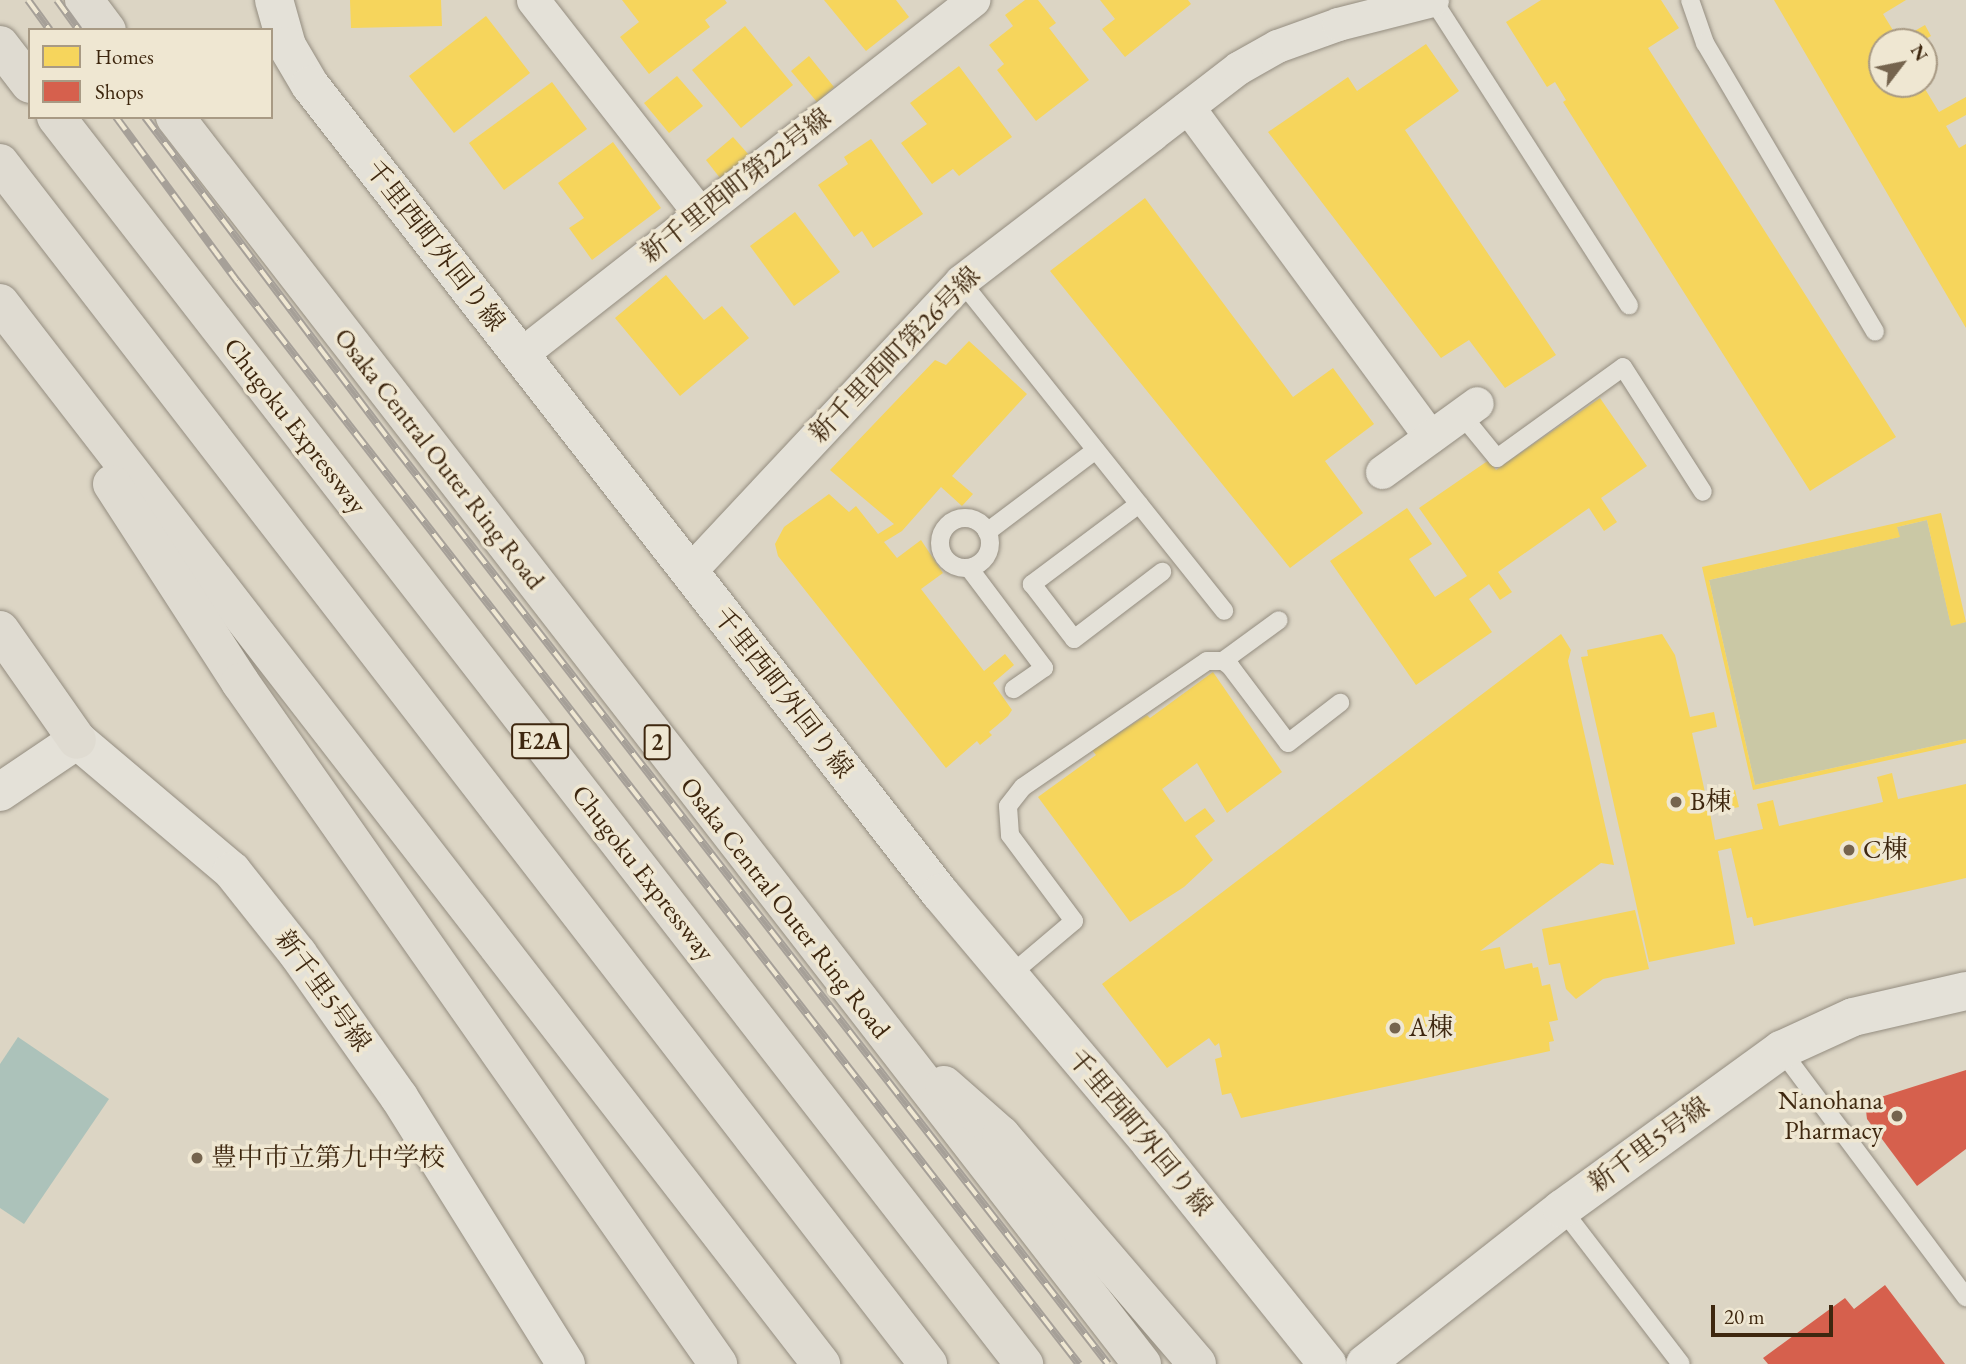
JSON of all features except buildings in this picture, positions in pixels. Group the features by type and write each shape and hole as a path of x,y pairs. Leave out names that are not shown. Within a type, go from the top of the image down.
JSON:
{"main road":[{"path":"84,0 105,28"},
{"path":"0,45 28,80"},
{"name":"Chugoku Expressway","path":"58,119 1024,1364"},
{"name":"Osaka Central Outer Ring Road","path":"177,119 874,1023 1142,1364"},
{"name":"E2A","path":"0,163 928,1364"},
{"path":"0,303 821,1364"},
{"path":"0,311 240,682 718,1364"},
{"path":"0,630 77,740"},
{"path":"874,1023 1001,1135 1197,1364"}],"street":[{"name":"千里西町外回り線","path":"274,0 287,46 310,85 688,573 1009,976 1326,1364"},
{"path":"533,0 700,214"},
{"name":"新千里西町第26号線","path":"688,573 961,281 1188,107 1277,46 1338,24 1432,0"},
{"name":"新千里西町第22号線","path":"520,355 700,214 955,5"},
{"path":"1188,107 1430,437"},
{"path":"1382,472 1469,409"},
{"path":"0,792 77,740"},
{"name":"新千里5号線","path":"77,740 214,854 265,911 399,1097 566,1364"},
{"name":"新千里5号線","path":"1365,1364 1562,1209 1780,1050 1853,1017 1966,991"}],"lane":[{"path":"1432,0 1629,305"},
{"path":"1690,0 1699,14 1706,43 1875,332"},
{"path":"961,281 1224,611"},
{"path":"1469,409 1497,458 1623,367 1703,492"},
{"path":"987,532 1096,450"},
{"path":"1139,504 1032,584 1074,639 1162,572"},
{"path":"987,532 964,517 942,531 945,558 970,568 1044,668 1014,690"},
{"path":"970,568 989,550 987,532"},
{"path":"1009,976 1074,920 1010,835 1007,813 1011,799 1195,666 1223,661 1279,620"},
{"path":"1223,661 1288,743 1340,703"},
{"path":"1780,1050 1966,1297"},
{"path":"1562,1209 1681,1364"}],"shaded area":[{"path":"1927,520 1951,625 1966,622 1966,739 1755,785 1709,580 1899,537 1897,527"}],"water":[{"path":"18,1037 109,1099 24,1224 0,1208 0,1064"}],"railway":[{"path":"28,0 49,28"},
{"path":"57,0 78,28"},
{"path":"117,119 237,281 1079,1364"},
{"path":"147,119 397,450 1108,1364"}],"place":[{"name":"B棟","path":"1676,802"},
{"name":"C棟","path":"1849,850"},
{"name":"A棟","path":"1395,1028"},
{"name":"Nanohana Pharmacy","path":"1897,1116"},
{"name":"豊中市立第九中学校","path":"197,1158"}]}
